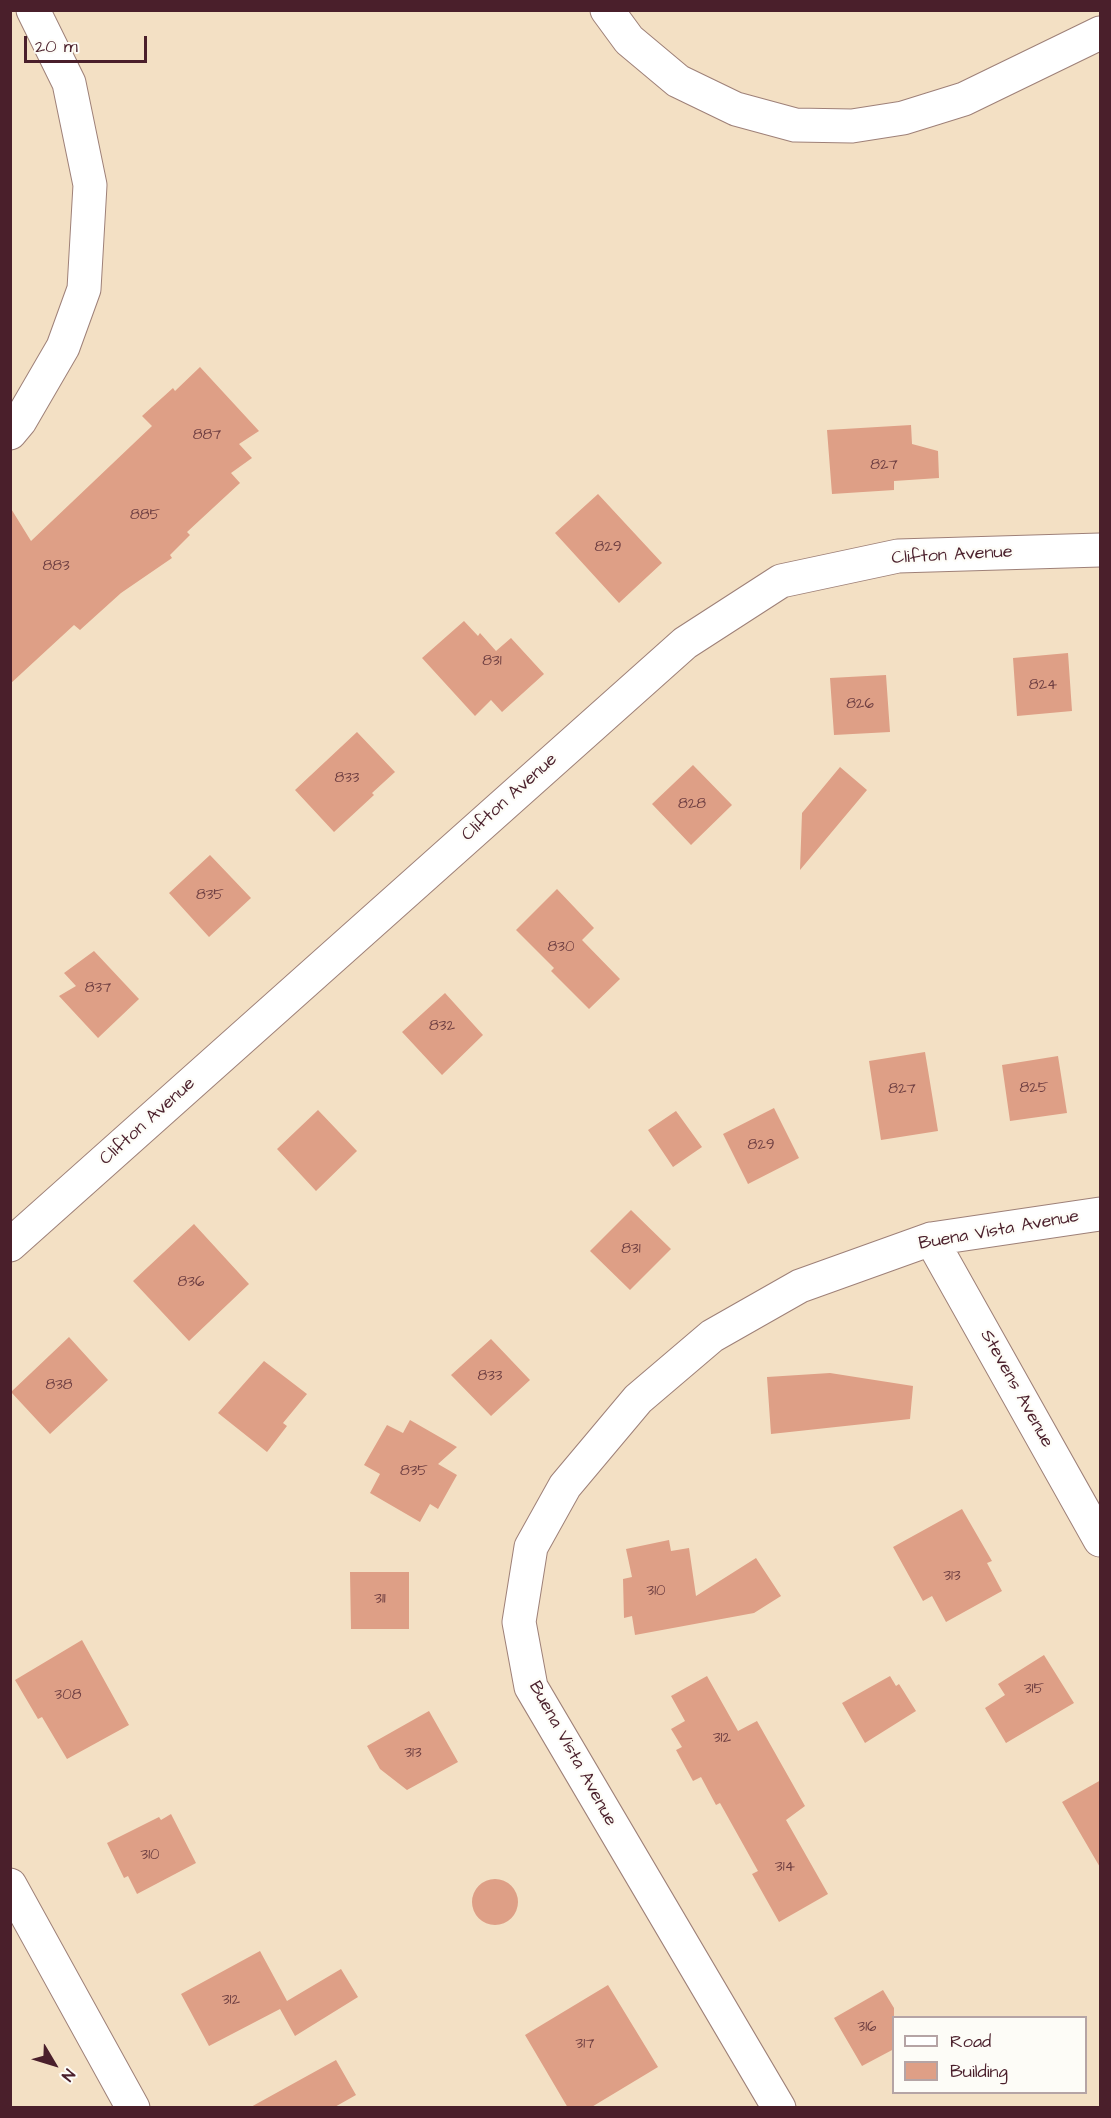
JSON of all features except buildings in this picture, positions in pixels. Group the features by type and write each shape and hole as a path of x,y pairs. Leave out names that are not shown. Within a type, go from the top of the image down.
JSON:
{"street":[{"path":"10,433 20,422 63,347 84,289 90,185 69,82 33,10"},
{"path":"607,10 628,40 678,81 736,109 795,125 852,126 903,118 964,99 1101,33"},
{"name":"Clifton Avenue","path":"10,1245 685,643 781,581 898,556 1101,550"},
{"name":"Buena Vista Avenue","path":"779,2108 531,1687 519,1622 531,1547 565,1486 638,1399 712,1335 800,1286 931,1239 1101,1214"},
{"name":"Stevens Avenue","path":"931,1239 1101,1540"},
{"path":"10,1885 133,2108"}]}
